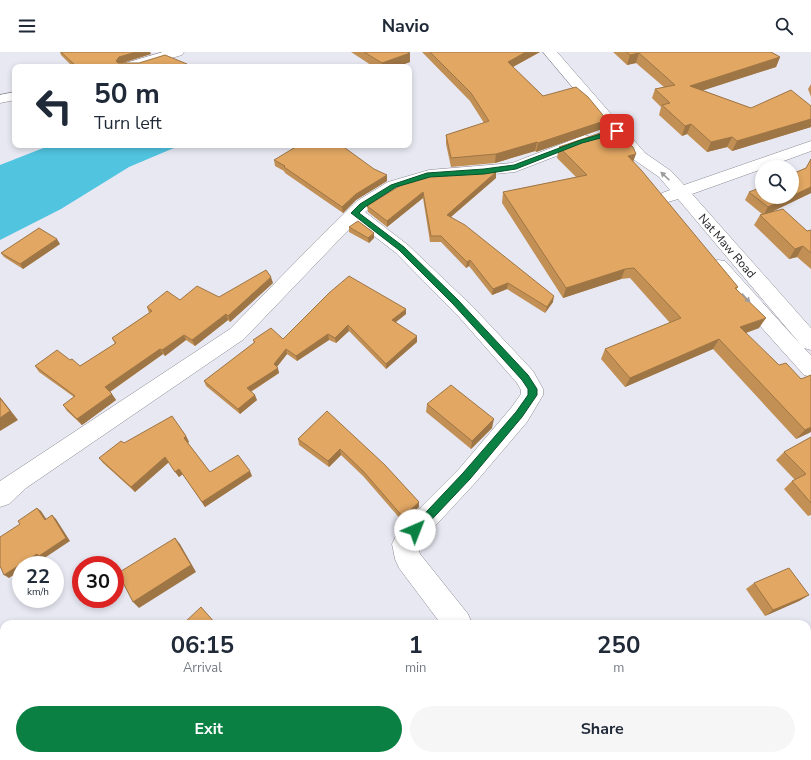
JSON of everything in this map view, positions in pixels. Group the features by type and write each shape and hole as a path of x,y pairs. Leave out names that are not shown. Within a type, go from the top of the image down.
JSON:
{"street":[{"path":"137,64 177,52"},
{"name":"Nat Maw Road","path":"550,52 639,156 665,174 811,342"},
{"path":"0,99 12,97"},
{"path":"0,496 18,482 237,334 323,244 355,213 363,206 394,186 429,175 484,172 516,167 580,142 617,131"},
{"path":"681,193 811,146"},
{"name":"Nat Maw Road","path":"639,156 646,178 668,204 681,193"},
{"path":"355,213 402,249 456,302 525,378 532,389 532,395 519,415 467,476 415,530 405,544 408,559 455,620"},
{"name":"Nat Maw Road","path":"706,251 733,284 811,369"}],"water":[{"path":"43,148 174,148 129,167 61,209 0,240 0,165"}],"building":[{"path":"61,52 136,52 119,57 116,61 118,63 139,63 165,55 187,64 74,64"},
{"path":"364,52 407,52 410,53 382,63"},
{"path":"430,52 526,52 508,62 543,96 576,87 588,97 607,120 538,143 537,142 496,154 451,158 446,135 489,121 471,93"},
{"path":"626,52 771,52 780,57 690,86 751,108 791,90 811,106 811,119 737,141 732,137 711,142 691,124 685,126 662,105 670,103 655,89 675,85 639,53 630,55"},
{"path":"612,129 633,147 636,154 628,156 738,287 735,288 766,318 740,327 779,365 786,363 801,379 811,375 811,427 805,430 719,339 630,378 605,349 681,318 634,268 625,269 566,288 503,192 587,175 559,147"},
{"path":"294,148 345,148 374,169 387,175 356,194 342,207 284,167 285,166 274,160"},
{"path":"811,159 811,187 799,193 799,171 806,168"},
{"path":"495,169 496,172 447,215 465,225 554,296 547,307 508,283 493,289 470,260 467,262 441,236 431,236 423,192 387,221 367,206 401,185 432,175"},
{"path":"755,190 755,197 749,192"},
{"path":"764,204 774,204 768,207"},
{"path":"783,209 807,231 811,230 811,253 803,246 795,249 760,215"},
{"path":"358,221 374,233 368,238 349,227"},
{"path":"39,228 57,239 20,264 1,253"},
{"path":"266,270 271,277 228,316 226,314 192,340 184,335 162,350 160,349 105,387 112,394 77,419 63,405 75,396 35,366 57,350 80,366 116,343 112,338 152,311 147,307 167,291 180,300 197,286 219,297"},
{"path":"349,276 406,309 392,320 417,336 386,364 348,325 335,338 328,334 296,356 286,349 274,364 278,368 247,388 255,395 238,409 204,381 255,342 253,340 271,328 283,339 329,293"},
{"path":"451,385 494,419 472,441 427,404"},
{"path":"0,398 10,411 0,418"},
{"path":"327,411 385,465 419,502 403,517 363,471 340,449 328,461 298,439"},
{"path":"172,416 186,436 184,438 210,472 238,455 250,471 202,502 179,469 175,472 165,457 131,487 99,458 121,441 124,443"},
{"path":"811,437 811,503 792,481 806,474 784,452"},
{"path":"37,508 45,520 52,515 66,538 39,556 37,554 34,556 12,556 12,570 4,575 0,566 0,537 20,524 18,521"},
{"path":"175,538 191,565 133,602 124,585 124,569"},
{"path":"789,568 809,595 773,610 754,583"},
{"path":"201,607 212,620 187,620"}],"route":[{"path":"415,530 467,476 519,415 532,395 532,389 525,378 456,302 402,249 355,213 363,206 394,186 429,175 484,172 516,167 580,142 617,131"}]}
